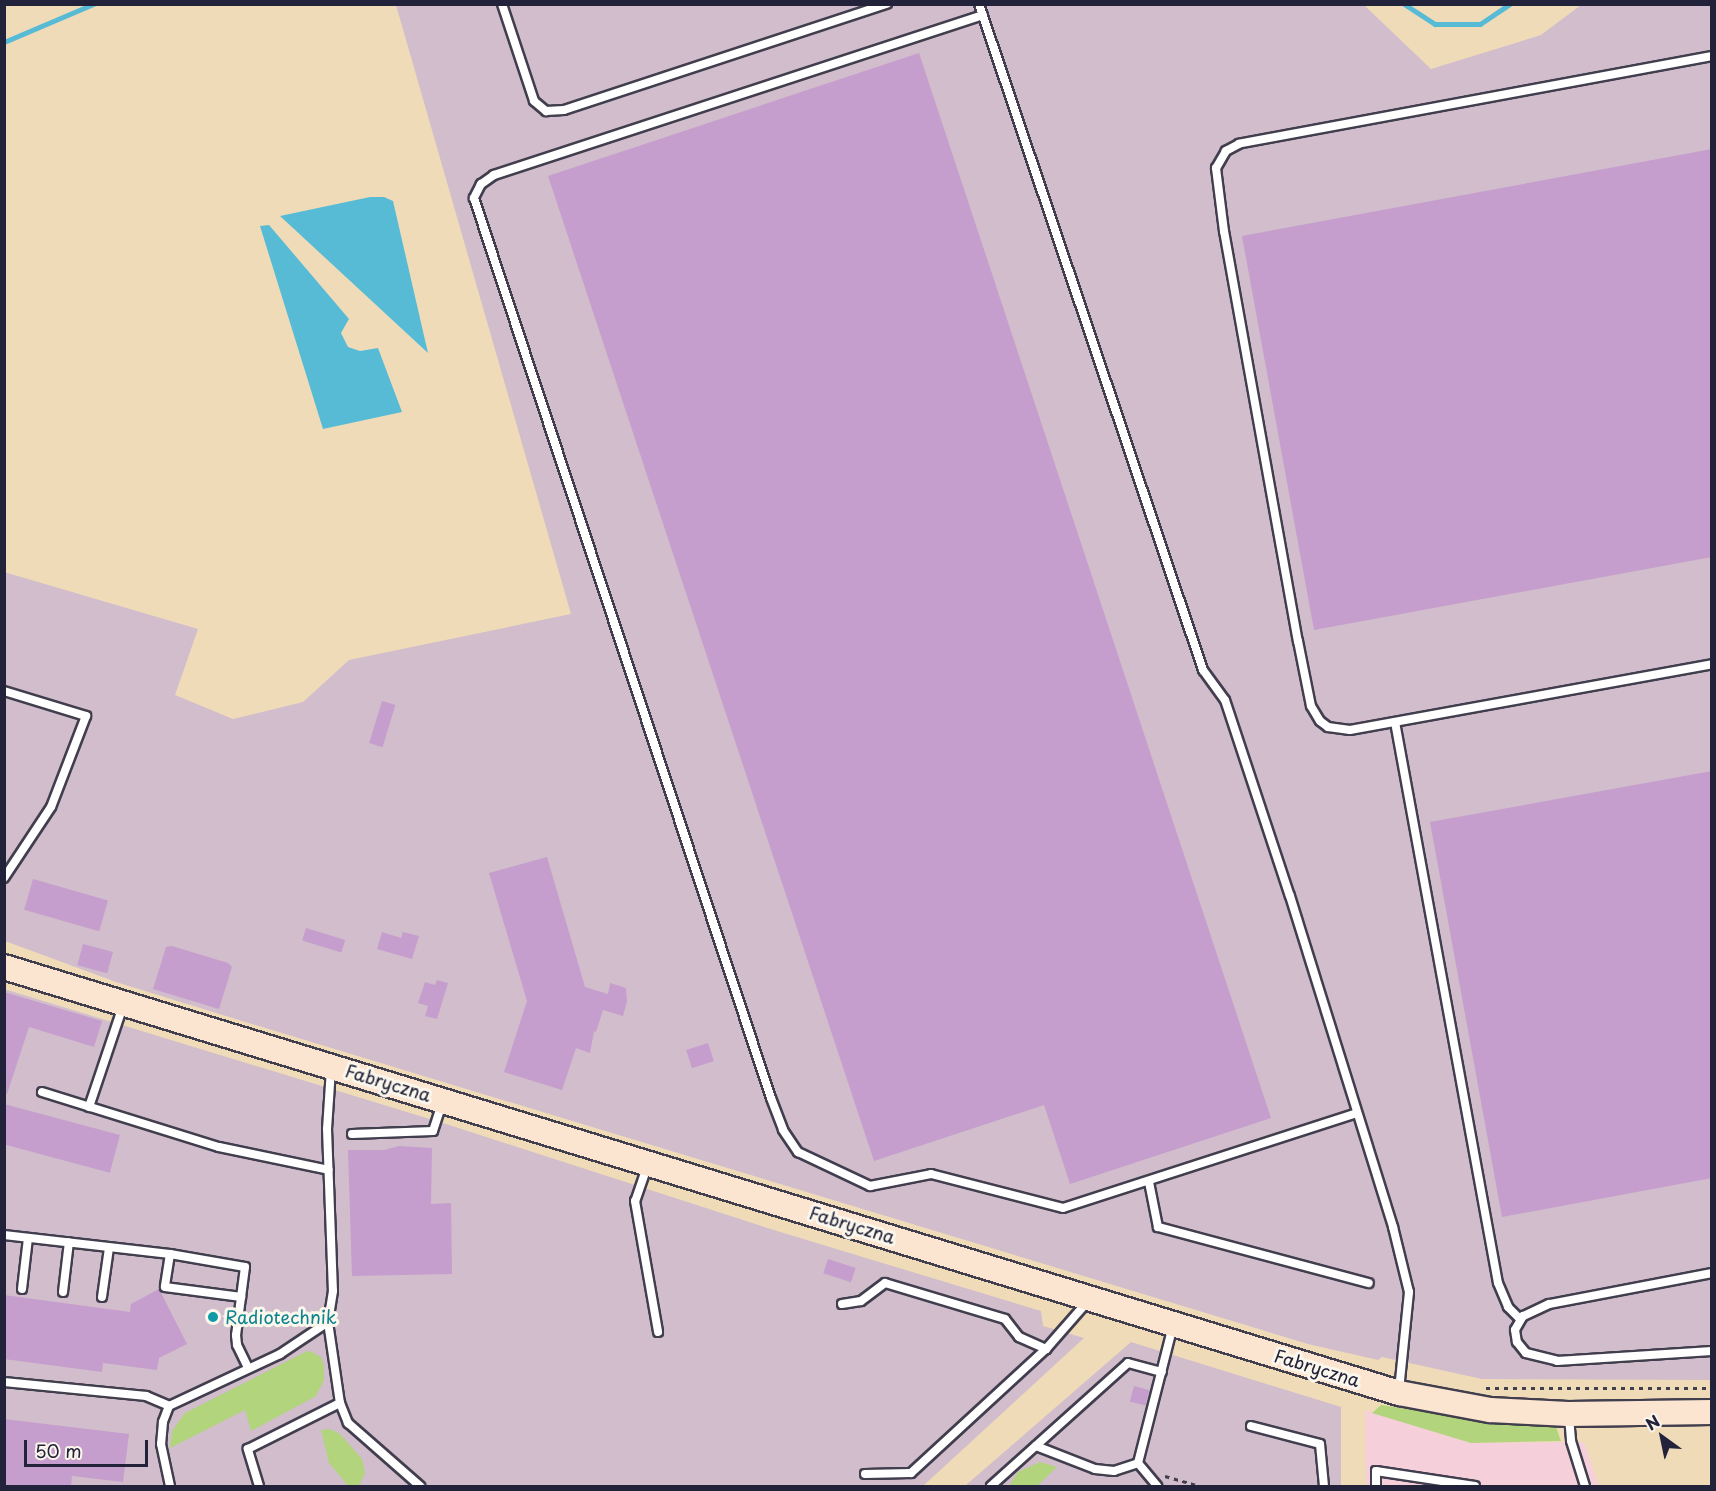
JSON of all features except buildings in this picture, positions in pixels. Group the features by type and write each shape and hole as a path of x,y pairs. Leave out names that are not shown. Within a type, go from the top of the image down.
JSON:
{"main road":[{"name":"Fabryczna","path":"4,967 1399,1393 1490,1410 1568,1414 1712,1412"}],"lane":[{"path":"502,4 534,101 546,111 564,110 887,4"},
{"path":"979,4 1203,670 1225,700 1393,1227 1409,1292 1399,1393"},
{"path":"983,15 494,175 481,184 474,198 775,1109 791,1144 812,1161 870,1186 931,1174 1059,1207 1073,1206 1357,1113"},
{"path":"1712,56 1239,144 1226,151 1218,164 1216,180 1311,706 1320,721 1333,728 1350,730 1712,664"},
{"path":"4,691 86,716 51,807 4,878"},
{"path":"1395,722 1498,1283 1508,1307 1520,1319"},
{"path":"88,1107 124,1003"},
{"path":"331,1066 327,1129 333,1291 328,1322 340,1403 348,1423 420,1486"},
{"path":"42,1092 219,1147 328,1170"},
{"path":"352,1134 433,1131 443,1100"},
{"path":"648,1163 635,1202 658,1332"},
{"path":"1149,1182 1158,1227 1369,1283"},
{"path":"4,1235 170,1254 245,1267 237,1345 248,1368"},
{"path":"22,1288 28,1238"},
{"path":"63,1292 69,1242"},
{"path":"102,1297 109,1248"},
{"path":"170,1254 165,1287 242,1297"},
{"path":"1712,1273 1549,1304 1520,1319 1515,1330 1517,1342 1526,1353 1545,1359 1579,1360 1712,1351"},
{"path":"842,1304 861,1301 885,1283 1005,1319 1019,1337 1046,1349"},
{"path":"865,1474 911,1473 1046,1349 1090,1299"},
{"path":"170,1486 161,1444 163,1422 168,1406 280,1354 328,1322"},
{"path":"1138,1463 1173,1324"},
{"path":"991,1486 1128,1363 1162,1372"},
{"path":"4,1382 146,1396 168,1406"},
{"path":"259,1486 248,1449 340,1403"},
{"path":"1568,1414 1571,1442 1585,1486"},
{"path":"1251,1426 1320,1444 1324,1486"},
{"path":"1036,1446 1095,1469 1114,1471 1138,1463"},
{"path":"1138,1463 1157,1486"},
{"path":"1376,1486 1376,1471 1475,1486"}],"path":[{"path":"1485,1388 1712,1388"},
{"path":"1162,1474 1200,1486"}],"shaded area":[{"path":"396,5 1364,5 1431,69 1541,35 1581,5 1711,5 1711,1380 1482,1379 1382,1357 1378,1360 1308,1344 116,982 5,941 4,572 198,629 175,695 233,719 303,702 349,660 571,614"},
{"path":"4,989 446,1124 777,1231 1041,1311 1043,1326 1084,1338 923,1486 5,1486"},
{"path":"1131,1342 1341,1407 1341,1486 965,1486"},
{"path":"1365,1410 1471,1443 1584,1442 1599,1486 1366,1486"}],"green space":[{"path":"310,1351 321,1357 324,1366 324,1380 316,1396 251,1431 245,1410 170,1448 172,1431 185,1413"},
{"path":"1381,1405 1459,1417 1530,1422 1556,1427 1561,1441 1471,1443 1372,1413"},
{"path":"330,1429 340,1434 362,1459 365,1473 359,1486 348,1486 329,1463 321,1430"},
{"path":"1040,1462 1057,1467 1037,1486 1009,1486 1018,1472"}],"water":[{"path":"370,197 384,197 393,201 428,353 280,216"},
{"path":"269,225 349,319 341,333 348,347 360,351 378,348 402,412 323,429 260,226"}],"waterway":[{"path":"4,42 93,4"},
{"path":"1404,4 1435,24 1480,24 1510,4"}],"place":[{"name":"Radiotechnik","path":"213,1317"}]}
